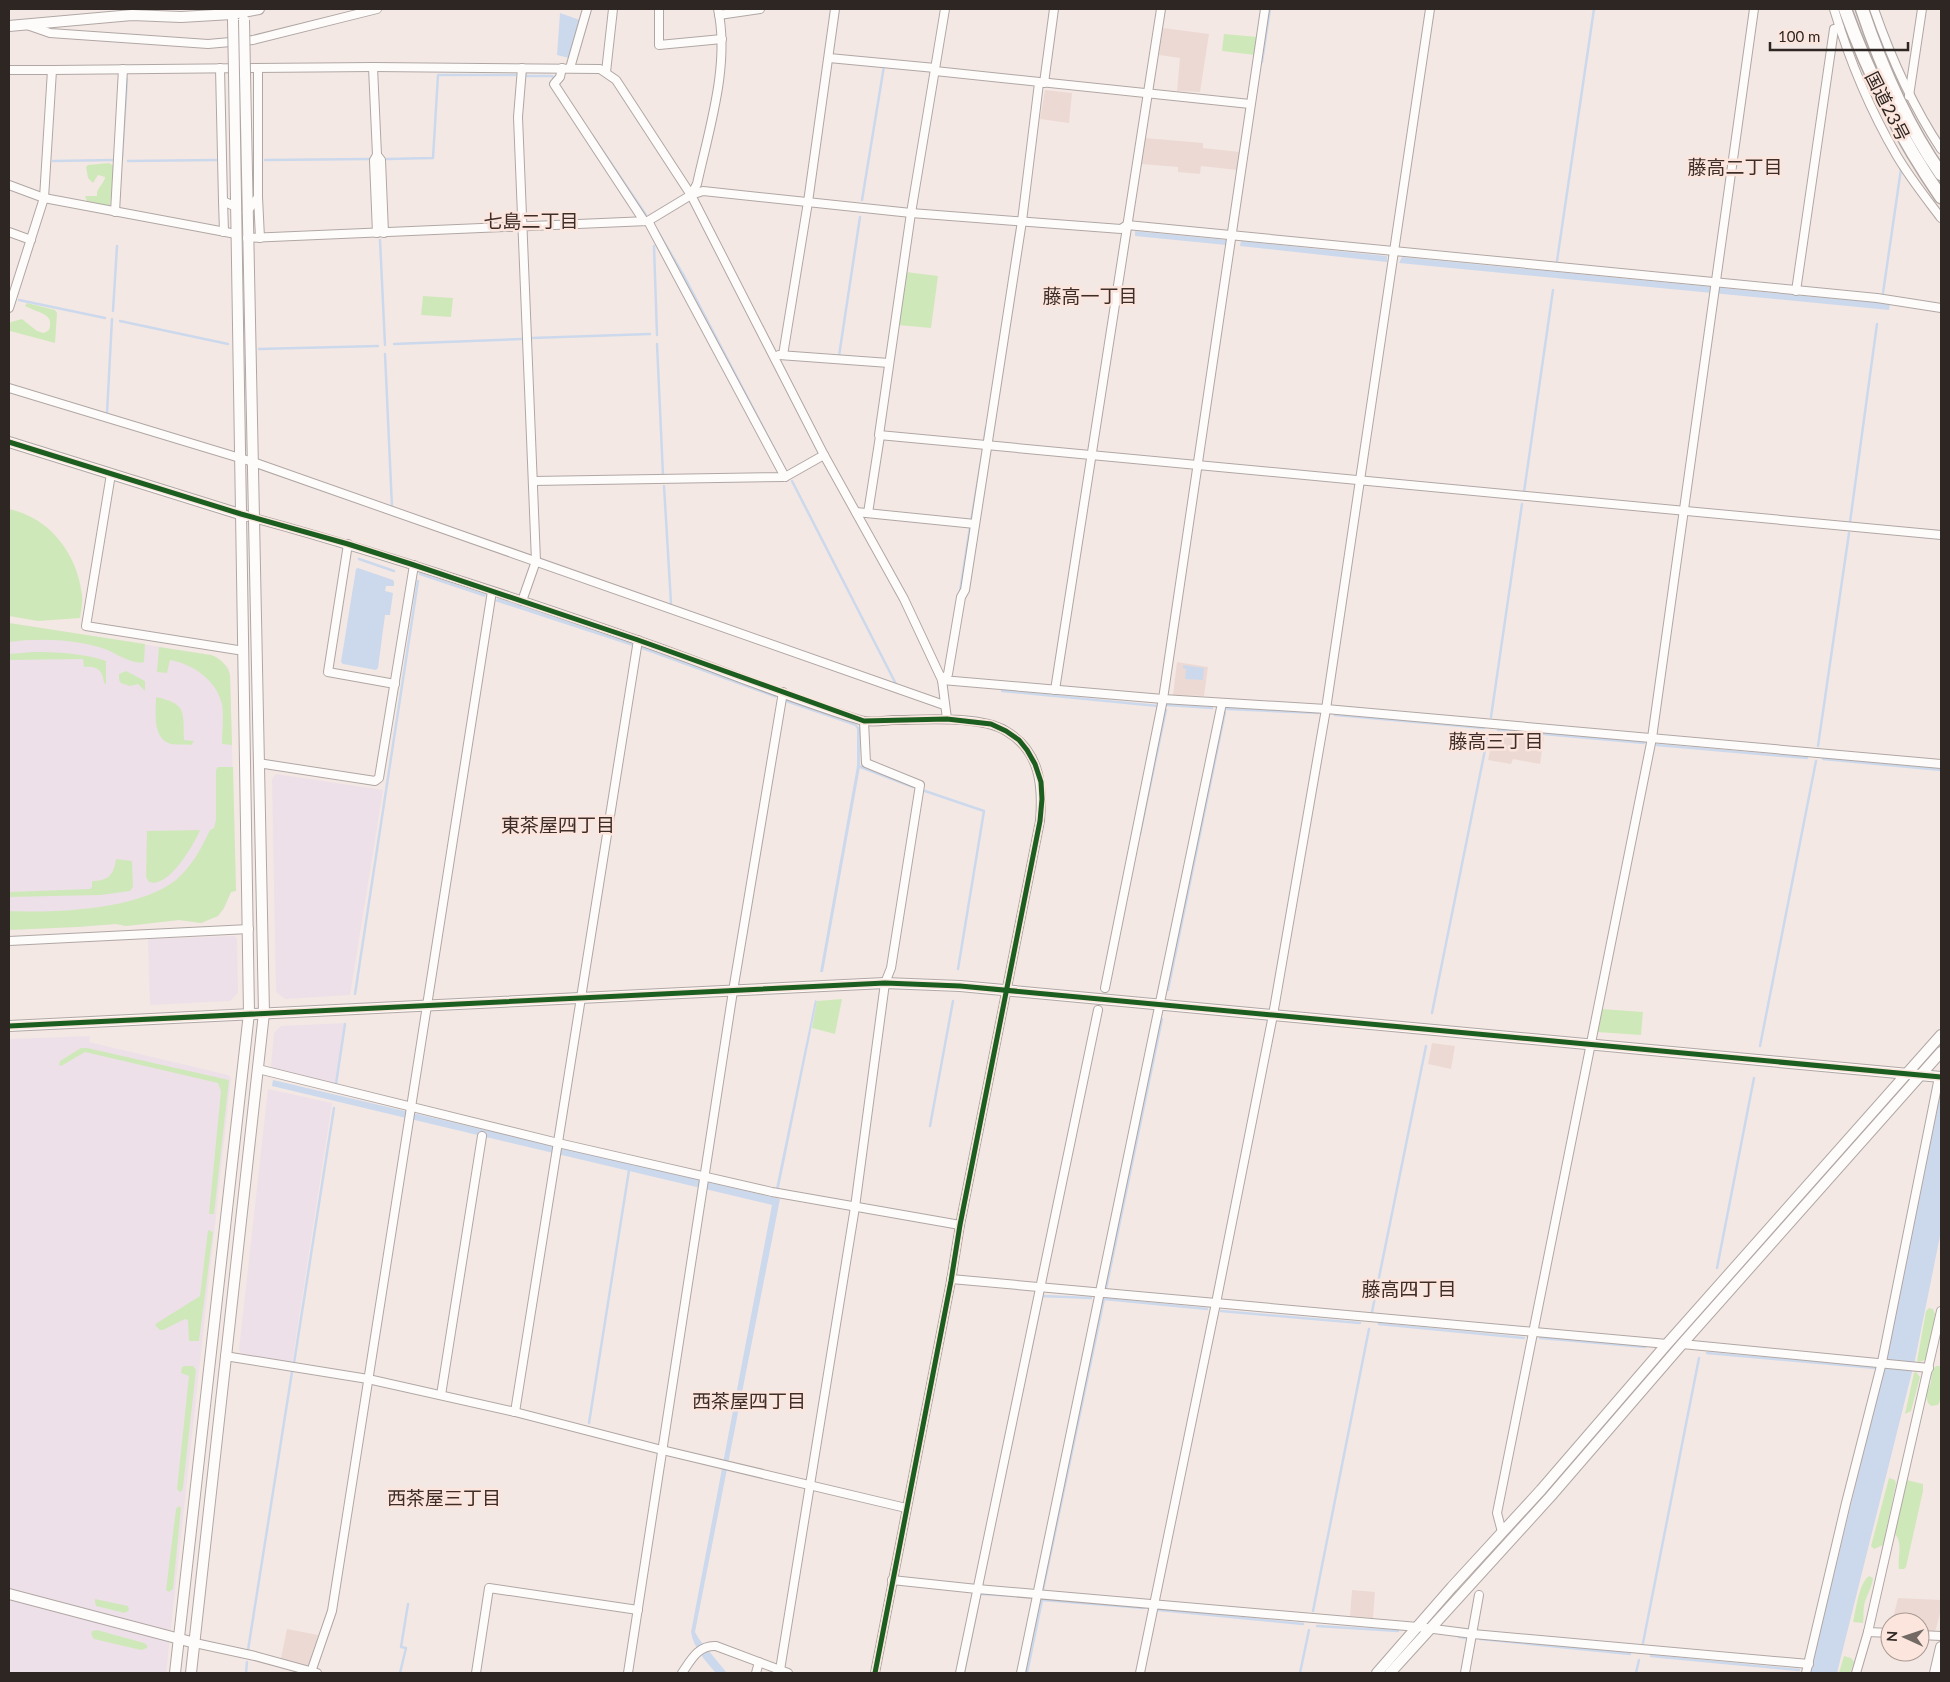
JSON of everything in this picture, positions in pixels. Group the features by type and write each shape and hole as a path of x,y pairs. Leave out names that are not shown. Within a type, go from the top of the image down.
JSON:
{"highway":[{"name":"国道23号","path":"1845,9 1879,92 1924,174 1941,198"},
{"name":"国道23号","path":"1862,9 1891,85 1910,123 1941,174"}],"street":[{"path":"9,26 132,15 181,17 237,14 259,9"},
{"path":"26,25 50,33 208,44 253,40 377,9"},
{"path":"570,68 587,9"},
{"path":"606,72 613,9"},
{"path":"659,9 659,45 722,39"},
{"path":"691,195 698,184 721,68 722,39 719,12 760,9"},
{"path":"784,355 836,9"},
{"path":"868,513 911,213 945,9"},
{"path":"942,680 948,674 975,524 1022,221 1041,83 1054,9"},
{"path":"1055,690 1161,9"},
{"path":"1105,988 1163,699 1265,9"},
{"path":"1140,1673 1273,1015 1326,709 1430,9"},
{"path":"1502,1532 1497,1513 1652,738 1754,9"},
{"path":"1834,9 1870,105 1897,156 1941,218"},
{"path":"1874,9 1888,48 1909,96 1941,149"},
{"path":"1909,96 1922,9"},
{"path":"191,1673 264,1013 246,212 245,74 237,14"},
{"path":"175,1673 196,1500 249,1014 234,74 237,14"},
{"path":"1796,291 1834,30 1840,28"},
{"path":"829,58 1041,83 1250,104"},
{"path":"373,67 377,154 374,160 381,233"},
{"path":"9,70 373,67 570,68 600,69 606,72 616,80 691,195 824,455 904,599 942,680 947,719"},
{"path":"220,68 224,232"},
{"path":"258,68 258,197 260,238"},
{"path":"522,68 518,117 536,561 522,601"},
{"path":"562,68 560,77 554,84 646,221 785,477"},
{"path":"115,212 123,69"},
{"path":"9,308 11,295 44,198 52,70"},
{"path":"9,185 44,198 236,234"},
{"path":"247,238 646,221 691,195 703,191 911,213 1121,229 1127,225 1395,252 1714,288 1796,291 1877,298 1941,308"},
{"path":"246,212 258,197"},
{"path":"223,201 236,207"},
{"path":"9,232 30,240"},
{"path":"773,357 784,355 889,363"},
{"path":"9,388 253,462 944,705"},
{"path":"880,436 1941,535"},
{"path":"9,442 254,518 348,544 414,565 638,640 864,721 947,719 991,724 1019,740 1028,750 1041,782 1040,821 960,1226 875,1673"},
{"path":"533,481 785,477 824,455"},
{"path":"111,474 86,626 244,651"},
{"path":"856,512 975,524"},
{"path":"348,544 328,672 394,684"},
{"path":"258,763 375,781 380,778 414,565"},
{"path":"9,1594 178,1639 255,1656 314,1672 332,1611 492,591"},
{"path":"515,1412 638,640"},
{"path":"942,680 1163,699 1326,709 1941,764"},
{"path":"628,1673 733,991 782,692"},
{"path":"1021,1673 1222,703"},
{"path":"682,1673 696,1653 708,1646 716,1646 784,1672 809,1484 854,1207 885,983 891,968 920,785 866,763 864,721"},
{"path":"9,941 249,929"},
{"path":"9,1026 885,983 1007,990 1940,1077 1882,1362 1806,1673"},
{"path":"960,1673 1098,1010"},
{"path":"1377,1673 1502,1532 1542,1490 1667,1344 1941,1035"},
{"path":"1390,1673 1550,1497 1682,1344 1920,1076 1937,1064 1941,1052"},
{"path":"1917,1062 1937,1064"},
{"path":"258,1069 410,1108 705,1179 960,1226"},
{"path":"441,1395 482,1136"},
{"path":"951,1279 1667,1344"},
{"path":"1856,1673 1868,1632 1941,1311"},
{"path":"1682,1344 1929,1368"},
{"path":"225,1356 368,1379 441,1395 906,1508"},
{"path":"892,1580 1809,1664"},
{"path":"476,1673 489,1588 638,1610"},
{"path":"1465,1673 1479,1595"},
{"path":"1868,1632 1880,1633"},
{"path":"1935,1673 1941,1647"},
{"path":"756,1673 759,1662"}],"shaded area":[{"path":"1163,28 1209,34 1200,92 1177,91 1180,58 1159,55"},
{"path":"1045,90 1072,93 1069,123 1040,119"},
{"path":"1145,138 1203,143 1203,148 1240,152 1237,170 1201,166 1200,174 1178,172 1178,167 1141,164"},
{"path":"9,623 211,655 229,668 236,891 231,892 218,916 201,923 179,920 126,926 116,924 9,930"},
{"path":"1177,662 1208,667 1204,696 1173,695"},
{"path":"1494,733 1544,737 1540,764 1513,759 1511,764 1488,760"},
{"path":"276,774 383,790 350,995 285,999 276,992 272,779"},
{"path":"234,936 237,938 238,993 230,1001 150,1005 148,939"},
{"path":"345,1023 335,1084 274,1070 271,1066 274,1033 281,1026"},
{"path":"90,1036 89,1042 228,1075 231,1078 166,1673 9,1673 9,1039"},
{"path":"1432,1043 1455,1046 1451,1069 1428,1064"},
{"path":"268,1089 332,1103 292,1363 242,1355 239,1350"},
{"path":"1352,1590 1375,1592 1373,1618 1350,1616"},
{"path":"1898,1598 1941,1600 1941,1609 1936,1629 1933,1633 1930,1633 1930,1612 1894,1612"},
{"path":"287,1629 318,1635 309,1664 306,1666 281,1658"}],"green space":[{"path":"1224,34 1258,37 1255,55 1222,51"},
{"path":"109,163 114,166 110,206 87,201 85,196 97,196 105,177 98,175 93,183 88,178 86,167 88,165"},
{"path":"906,272 938,276 931,328 898,325"},
{"path":"423,296 453,298 451,317 421,315"},
{"path":"27,303 55,310 57,313 55,343 10,331 9,325 11,322 22,319 37,331 44,333 49,330 50,320 48,317 25,306"},
{"path":"9,509 37,520 49,529 68,552 79,580 82,598 80,618 38,621 9,616"},
{"path":"9,623 145,644 144,662 130,661 105,649 70,641 33,640 9,642"},
{"path":"159,647 211,655 223,663 230,675 232,745 222,744 222,704 215,688 202,674 179,662 170,660 167,673 157,672"},
{"path":"33,652 79,655 106,661 106,684 99,670 92,667 84,667 83,659 9,660 9,654"},
{"path":"126,671 145,681 145,691 138,684 130,686 121,683 119,674"},
{"path":"156,697 173,703 181,710 184,722 184,740 194,741 191,745 171,744 161,737 156,724"},
{"path":"218,767 233,767 236,891 231,892 218,916 201,923 179,920 126,926 116,924 9,930 9,911 72,910 119,904 160,890 176,880 191,863 210,830 214,828 216,820 216,770"},
{"path":"200,830 186,855 172,873 164,879 149,882 146,877 147,831"},
{"path":"116,859 132,861 133,887 130,891 101,895 9,897 9,892 90,889 92,881 102,880 112,873"},
{"path":"842,999 835,1034 812,1028 817,1001"},
{"path":"1602,1009 1643,1012 1641,1035 1597,1032"},
{"path":"81,1048 229,1080 214,1214 209,1214 221,1091 218,1083 85,1052 61,1066 59,1065 60,1061"},
{"path":"208,1230 213,1232 199,1341 189,1341 188,1320 185,1319 163,1330 160,1330 155,1325 200,1296"},
{"path":"1929,1308 1933,1309 1935,1314 1928,1359 1919,1362 1917,1361 1926,1311"},
{"path":"193,1366 196,1370 183,1487 180,1492 177,1489 189,1376 181,1373 182,1367"},
{"path":"1936,1366 1941,1366 1941,1399 1938,1405 1931,1406 1926,1395 1931,1382 1932,1370"},
{"path":"1916,1372 1920,1377 1911,1411 1905,1414 1914,1373"},
{"path":"1889,1478 1895,1480 1896,1484 1883,1545 1874,1549 1871,1546"},
{"path":"1907,1480 1923,1484 1923,1491 1906,1567 1899,1569 1899,1541 1894,1533"},
{"path":"179,1506 181,1508 173,1589 169,1592 166,1590 176,1509"},
{"path":"1869,1576 1873,1578 1864,1606 1863,1623 1853,1622 1860,1590"},
{"path":"95,1599 128,1606 129,1610 125,1613 96,1606"},
{"path":"97,1630 144,1643 147,1645 147,1648 141,1650 94,1639 91,1634 92,1631"},
{"path":"1844,1656 1851,1658 1854,1662 1850,1673 1839,1673"}],"water":[{"path":"560,13 580,20 569,58 557,55"},
{"path":"1135,231 1227,240 1226,245 1135,236"},
{"path":"1241,241 1387,256 1387,262 1240,246"},
{"path":"1402,257 1890,304 1889,310 1399,263"},
{"path":"358,568 393,580 394,582 394,586 386,586 385,591 393,593 390,615 385,615 378,668 376,670 343,664 341,662 356,569"},
{"path":"419,572 486,594 485,597 419,575"},
{"path":"498,598 633,643 632,646 495,601"},
{"path":"643,646 776,695 776,698 641,649"},
{"path":"1183,665 1204,668 1203,680 1185,679 1186,669 1183,668"},
{"path":"787,700 856,724 860,728 860,767 823,972 820,972 857,766 857,729 855,726 785,702"},
{"path":"815,1000 817,1001 779,1188 776,1188"},
{"path":"273,1080 780,1199 695,1632 727,1673 716,1673 712,1669 697,1649 691,1632 772,1205 272,1086"},
{"path":"1940,1096 1941,1231 1915,1360 1837,1673 1810,1673 1886,1360"}],"waterway":[{"path":"1262,62 1270,9"},
{"path":"1557,261 1594,9"},
{"path":"862,200 884,66 886,66"},
{"path":"387,159 433,158 438,75 515,75"},
{"path":"526,76 552,76 554,79"},
{"path":"122,158 127,79"},
{"path":"592,135 646,215"},
{"path":"265,160 369,159"},
{"path":"53,161 115,160"},
{"path":"128,161 216,160"},
{"path":"1883,293 1901,169"},
{"path":"839,356 860,217"},
{"path":"1013,253 1017,229"},
{"path":"657,230 684,276 786,471"},
{"path":"380,240 385,345"},
{"path":"113,311 117,246"},
{"path":"654,246 657,335"},
{"path":"1524,492 1553,290"},
{"path":"19,300 105,318"},
{"path":"107,413 112,319"},
{"path":"120,321 228,344"},
{"path":"1850,522 1877,324"},
{"path":"532,338 650,334"},
{"path":"394,344 521,339"},
{"path":"657,344 663,475"},
{"path":"259,349 378,346"},
{"path":"385,354 392,507"},
{"path":"984,440 986,427"},
{"path":"971,521 983,450"},
{"path":"792,481 897,686"},
{"path":"664,486 671,603"},
{"path":"1491,717 1522,504"},
{"path":"960,591 970,527"},
{"path":"1818,746 1849,533"},
{"path":"359,559 394,571"},
{"path":"355,994 418,581"},
{"path":"1002,691 1158,706"},
{"path":"1167,705 1212,708"},
{"path":"1227,709 1318,713"},
{"path":"1140,834 1166,710"},
{"path":"1168,990 1225,712"},
{"path":"1335,715 1484,728"},
{"path":"1498,730 1644,743"},
{"path":"1432,1013 1488,735"},
{"path":"1657,745 1807,758"},
{"path":"1823,759 1941,770"},
{"path":"1760,1046 1816,761"},
{"path":"858,766 913,787"},
{"path":"922,790 984,811 958,969"},
{"path":"930,1126 953,1001"},
{"path":"1106,1289 1162,1019"},
{"path":"336,1084 345,1024"},
{"path":"1372,1312 1426,1046"},
{"path":"1717,1268 1754,1078"},
{"path":"294,1363 334,1108"},
{"path":"589,1423 630,1164"},
{"path":"1029,1360 1042,1296 1091,1298"},
{"path":"1043,1590 1104,1299 1207,1309"},
{"path":"1221,1311 1360,1323"},
{"path":"1379,1324 1524,1338"},
{"path":"1313,1611 1369,1329"},
{"path":"1540,1338 1645,1347"},
{"path":"1707,1353 1875,1368"},
{"path":"1643,1643 1699,1358"},
{"path":"248,1650 292,1372"},
{"path":"964,1673 980,1595 1030,1597"},
{"path":"1027,1673 1042,1600 1144,1608"},
{"path":"400,1673 406,1648 401,1647 408,1604"},
{"path":"1159,1610 1303,1624"},
{"path":"1317,1626 1398,1631"},
{"path":"1300,1673 1309,1630"},
{"path":"1459,1637 1465,1638"},
{"path":"1480,1639 1630,1654"},
{"path":"1651,1656 1799,1670"},
{"path":"1636,1673 1639,1660"},
{"path":"246,1673 247,1662"}],"cycle path":[{"path":"9,442 414,565 638,640 864,721 947,719 991,724 1019,740 1027,750 1035,764 1041,782 1040,821 960,1225 951,1281 875,1673"},
{"path":"9,1026 885,983 960,986 1941,1077"}],"district":[{"name":"藤高二丁目","path":"1735,166"},
{"name":"七島二丁目","path":"531,220"},
{"name":"藤高一丁目","path":"1090,295"},
{"name":"藤高三丁目","path":"1496,740"},
{"name":"東茶屋四丁目","path":"558,824"},
{"name":"藤高四丁目","path":"1409,1288"},
{"name":"西茶屋四丁目","path":"749,1400"},
{"name":"西茶屋三丁目","path":"444,1497"}]}
